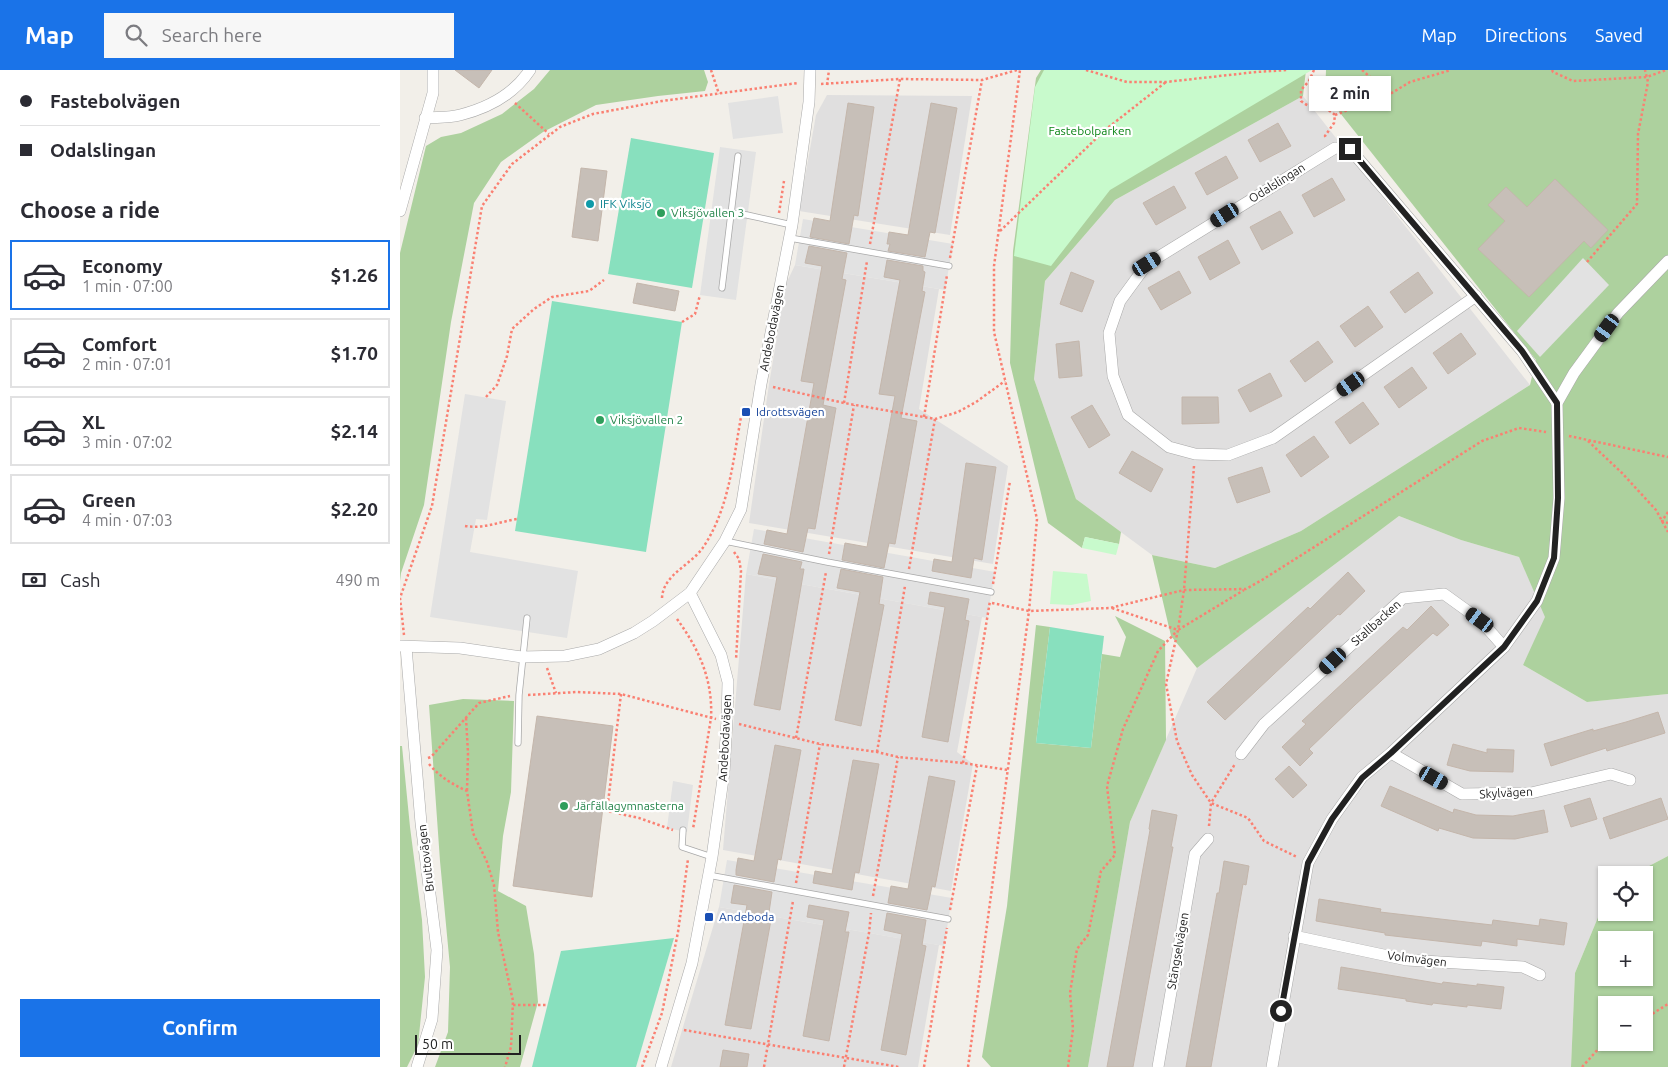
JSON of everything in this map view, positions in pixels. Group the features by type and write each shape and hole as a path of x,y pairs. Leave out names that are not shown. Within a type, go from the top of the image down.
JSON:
{"street":[{"path":"400,211 433,93 433,70"},
{"path":"426,118 459,116 491,105 506,95 530,70"},
{"name":"Andebodavägen","path":"661,1067 692,963 712,857 724,772 728,682 721,655 690,593 725,541 741,509 761,384 790,238 810,83 810,70"},
{"path":"1335,148 1350,149 1522,351 1557,403"},
{"name":"Odalslingan","path":"1335,148 1147,264 1120,301 1109,333 1113,376 1128,415 1169,447 1195,454 1228,454 1273,438 1476,296"},
{"path":"1272,1067 1308,863 1332,819 1362,778 1504,647 1537,601 1554,558 1558,498 1557,403 1574,373 1618,313 1668,261"},
{"path":"403,646 460,648 522,657 545,658 566,656 599,649 634,633 690,593"},
{"name":"Stallbacken","path":"1241,754 1264,724 1403,598 1444,594 1480,620 1504,647"},
{"name":"Bruttovägen","path":"403,646 421,823 437,950 432,1019 417,1067"},
{"name":"Skylvägen","path":"1391,753 1462,794 1531,793 1611,774 1630,780"},
{"name":"Stängselvägen","path":"1158,1067 1195,854 1208,839"},
{"name":"Volmvägen","path":"1294,936 1407,960 1523,967 1540,975"}],"lane":[{"path":"722,288 738,156"},
{"path":"731,213 792,225"},
{"path":"790,238 949,266"},
{"path":"725,541 991,592"},
{"path":"518,743 519,695 527,618"},
{"path":"683,831 682,847 712,857"},
{"path":"708,875 948,920"}],"path":[{"path":"711,70 719,94"},
{"path":"827,84 829,70"},
{"path":"403,646 404,632 400,598 432,506 482,206 512,164 560,127 593,114 662,101 797,83 982,80 1018,70 994,266 994,332 1037,519 1029,611 968,1067"},
{"path":"1086,70 1127,82 1166,82 1288,70"},
{"path":"1314,70 1301,90 1301,101 1307,106 1328,109 1335,115"},
{"path":"1362,70 1390,94"},
{"path":"1335,115 1390,94 1410,82 1451,70"},
{"path":"1552,70 1573,81 1648,77 1666,70"},
{"path":"1587,262 1637,204 1638,134 1648,82 1645,70"},
{"path":"844,403 900,80"},
{"path":"924,417 982,80"},
{"path":"999,232 1105,130 1166,82"},
{"path":"796,91 797,83"},
{"path":"506,95 549,134"},
{"path":"1335,115 1334,123 1325,136 1335,148"},
{"path":"777,223 785,174"},
{"path":"486,398 497,385 507,356 512,329 534,309 552,297 589,291 604,280"},
{"path":"682,322 695,314 700,295"},
{"path":"761,384 844,403 935,419 958,412 976,402 1005,381"},
{"path":"796,738 854,405"},
{"path":"621,694 607,811 639,818 692,835 712,700 708,678 695,648 662,598 667,582 704,548 719,518 727,494 742,417"},
{"path":"876,752 935,419"},
{"path":"1068,1067 1073,1029 1070,993 1077,949 1088,935 1100,871 1115,855 1107,786 1123,729 1158,651 1178,630 1262,580 1482,441 1519,428 1558,434 1668,457"},
{"path":"1587,440 1622,473 1656,510 1668,532"},
{"path":"1195,454 1184,590 1178,630 1166,684 1178,741 1192,775 1211,803 1248,818 1264,841 1308,863"},
{"path":"963,763 1010,482"},
{"path":"1662,521 1668,512"},
{"path":"465,526 483,527 497,522 517,519"},
{"path":"1662,521 1668,523"},
{"path":"725,541 739,559 741,571 736,660"},
{"path":"990,602 1029,611 1110,608 1184,590 1246,589"},
{"path":"1110,608 1178,630"},
{"path":"404,632 412,633"},
{"path":"545,658 556,693"},
{"path":"467,791 436,772 425,760 431,757 480,703 504,696 577,692 621,694 710,718 820,744 898,757 963,763 1008,770"},
{"path":"466,718 468,753 467,791 473,833 487,862 494,885 498,932 513,1005 511,1046 505,1067"},
{"path":"764,1067 820,744"},
{"path":"1208,839 1211,803 1241,754"},
{"path":"844,1067 869,933 872,905 898,757"},
{"path":"642,1067 662,1013 678,932 689,850"},
{"path":"1653,1013 1668,1004"},
{"path":"513,1005 547,1005"},
{"path":"658,1024 673,1029 768,1046 899,1067"},
{"path":"1582,1067 1598,1049"}],"shaded area":[{"path":"827,95 972,96 950,235 799,211 816,115"},
{"path":"778,96 783,133 733,139 728,103"},
{"path":"1303,96 1530,385 1301,531 1215,568 1152,555 1076,499 1034,379 1045,281 1115,200"},
{"path":"720,147 756,152 736,300 700,295"},
{"path":"803,219 953,244 945,290 795,265"},
{"path":"1583,258 1609,285 1540,357 1517,331"},
{"path":"795,265 939,289 919,409 1008,466 993,564 749,523 769,384 786,284"},
{"path":"465,394 506,401 487,520 476,519 470,552 578,571 567,638 430,617"},
{"path":"1399,516 1461,540 1519,557 1546,617 1523,665 1587,702 1668,694 1668,856 1649,866 1598,866 1598,917 1575,973 1571,1067 1088,1067 1130,822 1197,668"},
{"path":"754,529 995,572 987,618 746,574"},
{"path":"746,574 982,617 957,752 973,764 951,891 723,850"},
{"path":"673,781 693,785 687,832 667,828"},
{"path":"727,860 952,898 944,946 719,907"},
{"path":"719,907 939,945 918,1067 671,1067"}],"green space":[{"path":"550,70 704,70 708,82 705,91 596,105 543,132 501,162 474,203 451,322 424,505 400,581 400,253 426,146 441,137 461,133 502,114 534,89"},
{"name":"Fastebolparken","path":"1041,70 1306,70 1303,96 1115,200 1045,281 1034,379 1076,499 1121,532 1119,544 1085,537 1082,548 1048,523 1010,363 1013,251 1036,78"},
{"name":"Fastebolparken","path":"1044,70 1312,70 1110,190 1051,266 1014,256 1035,87"},
{"path":"1326,70 1668,70 1668,694 1587,702 1523,665 1545,617 1519,557 1461,540 1399,516 1197,668 1171,636 1152,555 1215,568 1301,531 1530,385 1536,360 1325,94"},
{"name":"Viksjövallen 3","path":"631,138 714,153 692,288 608,274"},
{"name":"Viksjövallen 2","path":"552,301 682,322 646,552 515,531"},
{"path":"1085,537 1119,544 1116,555 1082,548"},
{"path":"1053,571 1087,574 1091,601 1071,605 1050,604"},
{"path":"1115,616 1165,641 1166,740 1130,822 1088,1067 991,1067 982,1057 1007,906 1036,625 1050,627 1036,743 1091,748 1102,654 1120,657 1126,637"},
{"path":"1050,627 1104,636 1091,748 1036,743"},
{"path":"463,699 514,701 511,792 503,836 498,891 526,906 534,954 538,1002 520,1067 435,1067 448,1032 450,967 429,705"},
{"path":"400,746 402,746 422,920 425,977 418,1045 407,1067 400,1067"},
{"path":"1668,856 1668,1067 1571,1067 1575,973 1598,917 1598,921 1653,921 1653,866 1649,866"},
{"path":"674,938 636,1067 532,1067 561,951"}],"building":[{"path":"455,70 492,70 479,88"},
{"path":"848,103 874,107 858,216 854,215 849,244 810,237 814,218 830,221"},
{"path":"931,103 957,108 935,233 930,232 925,257 888,251 890,244 887,244 889,232 908,235"},
{"path":"1278,123 1291,146 1260,162 1248,140"},
{"path":"1226,156 1238,178 1207,195 1195,173"},
{"name":"IFK Viksjö","path":"581,168 607,171 598,241 572,237"},
{"path":"1332,178 1345,200 1314,217 1302,195"},
{"path":"1555,179 1608,230 1591,248 1584,241 1529,297 1478,249 1505,221 1488,205 1506,187 1527,207"},
{"path":"1174,186 1186,208 1156,225 1143,203"},
{"path":"1280,211 1293,233 1262,250 1250,227"},
{"path":"1228,240 1240,263 1210,280 1198,257"},
{"path":"809,246 847,253 842,279 846,280 823,405 836,408 815,529 808,528 803,552 764,544 767,530 787,534 814,383 801,381 822,266 805,263"},
{"path":"887,260 923,266 923,271 925,272 922,291 925,292 901,418 917,421 895,544 889,543 884,568 842,560 845,543 867,547 895,396 879,394 900,280 884,277"},
{"path":"1179,271 1191,293 1161,310 1148,288"},
{"path":"1071,272 1094,281 1082,312 1060,304"},
{"path":"1418,272 1433,293 1405,313 1390,292"},
{"path":"637,283 679,291 675,311 633,303"},
{"path":"1368,306 1383,327 1355,347 1340,326"},
{"path":"1461,333 1476,354 1448,374 1433,353"},
{"path":"1079,341 1082,376 1059,378 1056,344"},
{"path":"1318,341 1333,362 1305,382 1290,361"},
{"path":"1412,367 1427,388 1399,408 1384,387"},
{"path":"1270,373 1282,396 1250,412 1238,390"},
{"path":"1182,397 1218,397 1219,423 1182,424"},
{"path":"1363,402 1379,424 1350,444 1335,422"},
{"path":"1092,405 1110,435 1089,448 1071,417"},
{"path":"1314,436 1329,457 1301,477 1286,455"},
{"path":"1132,451 1163,469 1151,492 1119,473"},
{"path":"966,463 996,467 982,560 974,558 971,578 932,571 934,559 952,562"},
{"path":"1262,467 1270,492 1237,503 1228,478"},
{"path":"763,554 802,562 800,569 804,569 780,710 754,705 777,577 758,574"},
{"path":"841,569 883,577 879,604 884,605 861,726 835,720 860,592 837,588"},
{"path":"1348,572 1365,591 1225,720 1207,702"},
{"path":"930,592 969,599 965,620 969,621 948,742 922,737 945,607 928,604"},
{"path":"1431,606 1449,625 1437,636 1433,633 1355,705 1309,749 1313,753 1300,766 1282,747 1306,724 1302,721 1403,627 1407,630"},
{"path":"1658,712 1665,733 1607,751 1606,748 1551,766 1544,744"},
{"name":"Järfällagymnasterna","path":"537,716 613,726 592,897 513,886"},
{"path":"1453,744 1487,753 1487,749 1514,750 1513,772 1470,771 1447,765"},
{"path":"775,745 801,750 781,860 778,859 774,882 736,875 736,870 738,858 754,861"},
{"path":"853,760 879,764 859,873 855,872 852,890 813,883 815,871 832,874"},
{"path":"1289,766 1307,785 1293,798 1275,779"},
{"path":"929,776 955,781 935,887 932,886 927,910 888,903 891,886 908,889"},
{"path":"1390,786 1453,813 1454,809 1476,815 1513,816 1544,810 1548,832 1515,839 1473,838 1439,828 1438,831 1381,806"},
{"path":"1590,798 1597,819 1571,827 1564,806"},
{"path":"1661,798 1668,819 1610,839 1603,818"},
{"path":"1152,810 1177,815 1171,847 1173,847 1133,1067 1107,1067 1150,830"},
{"path":"1224,861 1249,866 1246,885 1243,884 1211,1067 1186,1067 1217,893 1219,893"},
{"path":"734,885 772,892 768,919 771,920 751,1029 725,1025 747,905 731,903"},
{"path":"1319,899 1381,909 1380,912 1492,925 1493,920 1539,926 1540,919 1567,923 1564,945 1517,939 1517,946 1482,941 1481,946 1385,935 1385,933 1316,921"},
{"path":"809,905 849,912 845,932 849,932 829,1041 803,1036 824,920 807,917"},
{"path":"887,913 926,920 922,945 926,946 906,1055 881,1050 902,934 884,930"},
{"path":"1341,967 1442,984 1443,982 1504,987 1501,1009 1433,1003 1432,1005 1406,1001 1406,999 1338,989"},
{"path":"723,1050 749,1054 747,1067 720,1067"}],"place":[{"name":"IFK Viksjö","path":"590,204"},
{"name":"Viksjövallen 3","path":"661,213"},
{"name":"Idrottsvägen","path":"746,412"},
{"name":"Viksjövallen 2","path":"600,420"},
{"name":"Järfällagymnasterna","path":"564,806"},
{"name":"Andeboda","path":"709,917"}],"route":[{"path":"1281,1011 1308,863 1332,819 1362,778 1504,647 1537,601 1554,558 1558,498 1557,403 1522,351 1350,149"}]}
